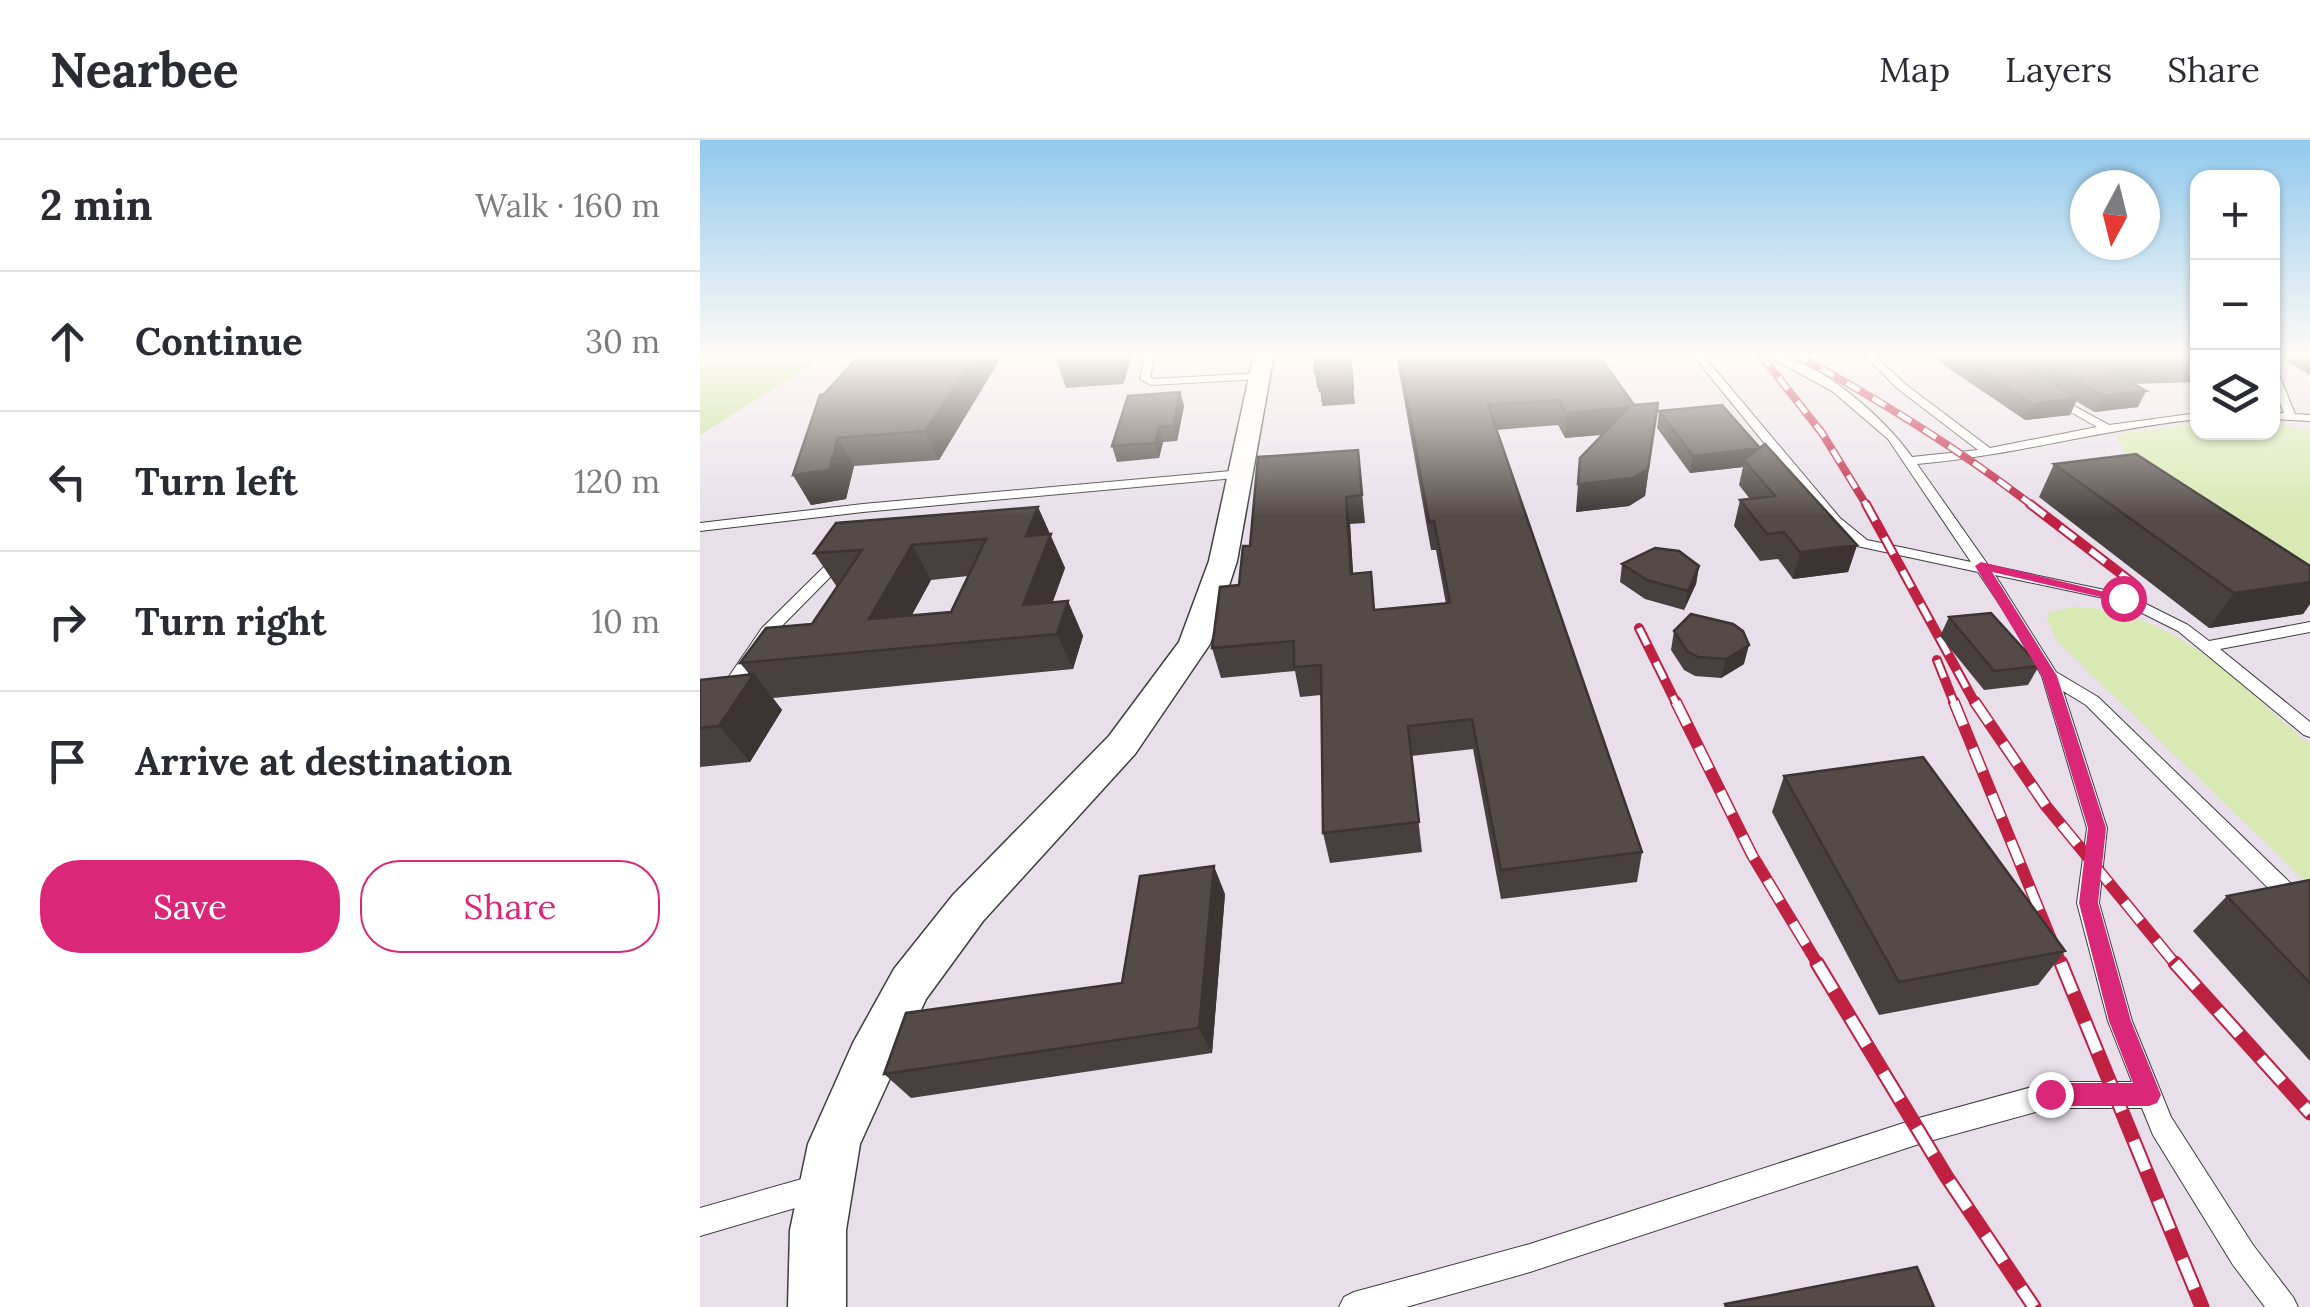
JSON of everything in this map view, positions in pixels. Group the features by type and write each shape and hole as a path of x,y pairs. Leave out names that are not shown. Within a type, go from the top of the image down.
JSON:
{"street":[{"path":"817,1307 818,1230 834,1144 870,1060 910,984 968,908 1122,746 1194,644 1223,561 1254,408"}],"lane":[{"path":"1742,408 1835,520 1862,543 2123,598 2183,628 2310,731"},
{"path":"1862,408 1910,461 2050,676 2097,828 2088,903 2120,1021 2162,1126 2243,1255 2283,1307"},
{"path":"1931,408 1988,452"},
{"path":"2074,408 2108,428"},
{"path":"2288,408 2291,417"},
{"path":"2280,416 2310,418"},
{"path":"1910,461 1988,452 2108,428 2190,417"},
{"path":"700,528 1242,474"},
{"path":"700,734 768,631 853,546"},
{"path":"2206,647 2310,627"},
{"path":"2050,676 2092,700 2310,916"},
{"path":"1354,1307 1530,1258 1918,1131 2050,1094 2149,1095"},
{"path":"700,1222 826,1186"}],"shaded area":[{"path":"700,408 2190,408 2190,440 2280,440 2280,408 2310,408 2310,1307 700,1307"}],"green space":[{"path":"700,408 742,408 700,435"},
{"path":"2190,425 2190,440 2280,440 2280,425 2310,431 2310,602 2298,599 2113,473 2158,470 2124,452 2116,437"},
{"path":"2074,607 2109,610 2173,635 2231,676 2310,745 2310,886 2058,642 2047,620 2049,612"}],"building":[{"path":"815,408 940,408 925,431 838,438 829,470 793,475"},
{"path":"1124,408 1177,408 1173,426 1159,427 1155,443 1112,446"},
{"path":"1409,408 1489,408 1642,852 1501,870 1472,719 1408,726 1419,822 1323,833 1321,665 1294,667 1294,641 1212,648 1220,587 1239,585 1243,546 1250,546 1258,457 1358,450 1362,495 1346,497 1351,574 1371,572 1374,610 1450,603 1434,521 1429,522"},
{"path":"1564,408 1614,408 1566,413"},
{"path":"1628,408 1657,408 1648,469 1632,478 1578,484 1580,458"},
{"path":"1725,408 1760,448 1693,456 1659,411"},
{"path":"1765,444 1857,545 1800,552 1784,532 1767,534 1740,500 1775,496 1744,460"},
{"path":"2136,454 2310,566 2310,582 2234,593 2054,464"},
{"path":"1038,507 1026,536 1051,534 1023,605 1068,601 1057,634 740,663 766,628 812,624 862,550 814,553 836,523","holes":["986,539 951,612 869,619 912,545"]},
{"path":"1655,548 1679,551 1699,566 1688,591 1647,580 1622,564"},
{"path":"1991,613 2039,666 1994,671 1949,617"},
{"path":"1691,614 1733,624 1743,631 1749,645 1726,659 1698,657 1687,651 1674,631"},
{"path":"754,674 719,726 700,728 700,680"},
{"path":"1923,757 2065,951 1899,982 1784,776"},
{"path":"1214,866 1199,1028 884,1074 906,1013 1122,983 1140,876"},
{"path":"2310,880 2310,983 2227,896"},
{"path":"1917,1267 1934,1307 1725,1304"}],"railway":[{"path":"1803,408 1867,506"},
{"path":"1889,408 2033,506"},
{"path":"1866,504 1976,705"},
{"path":"2030,504 2133,583"},
{"path":"1639,628 1677,705"},
{"path":"1937,660 1955,705"},
{"path":"1676,702 1752,855 1819,966"},
{"path":"1954,702 2062,966"},
{"path":"1975,702 2046,806 2177,966"},
{"path":"1817,963 1946,1176 2034,1307"},
{"path":"2061,963 2202,1307"},
{"path":"2175,963 2310,1113"}],"route":[{"path":"2050,1094 2149,1095 2120,1021 2088,903 2097,828 2050,676 2014,612 1981,566 2123,598"}]}
